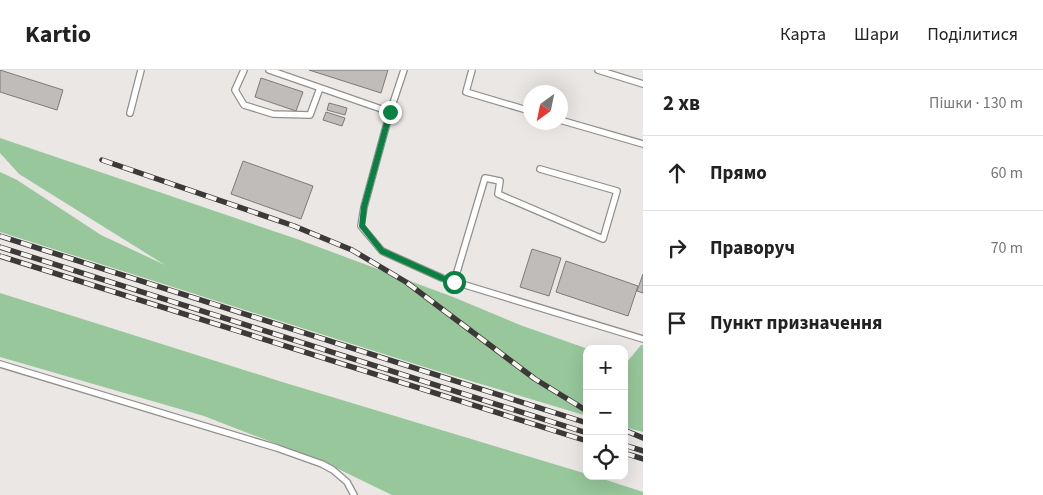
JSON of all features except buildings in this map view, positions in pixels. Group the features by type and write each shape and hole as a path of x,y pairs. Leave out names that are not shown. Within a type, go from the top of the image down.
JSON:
{"lane":[{"path":"130,113 141,70"},
{"path":"244,70 235,90 244,105 273,114 310,115 320,88"},
{"path":"269,70 390,112"},
{"path":"404,70 390,112 364,207 362,226 382,251 442,278 643,339"},
{"path":"472,70 466,92 523,109"},
{"path":"598,70 643,84"},
{"path":"568,122 643,144"},
{"path":"454,282 485,178 500,180 498,194 603,239 617,191 540,169"},
{"path":"0,364 277,448 322,464 348,482 354,495"}],"green space":[{"path":"0,138 297,239 453,297 520,325 583,347 583,415 434,370 0,232 0,172 17,180 101,235 165,265 19,174 0,153"},
{"path":"0,293 279,381 583,473 583,480 606,480 643,492 643,495 392,495 328,464 204,416 0,357"},
{"path":"643,345 643,432 628,428 628,361"}],"railway":[{"path":"102,160 294,226 352,250 406,282 535,379 583,409"},
{"path":"0,236 583,422"},
{"path":"0,247 583,432"},
{"path":"0,256 583,440"},
{"path":"628,432 643,438"},
{"path":"628,446 643,451"},
{"path":"628,454 643,459"}],"route":[{"path":"390,112 364,207 362,226 382,251 454,282"}]}
